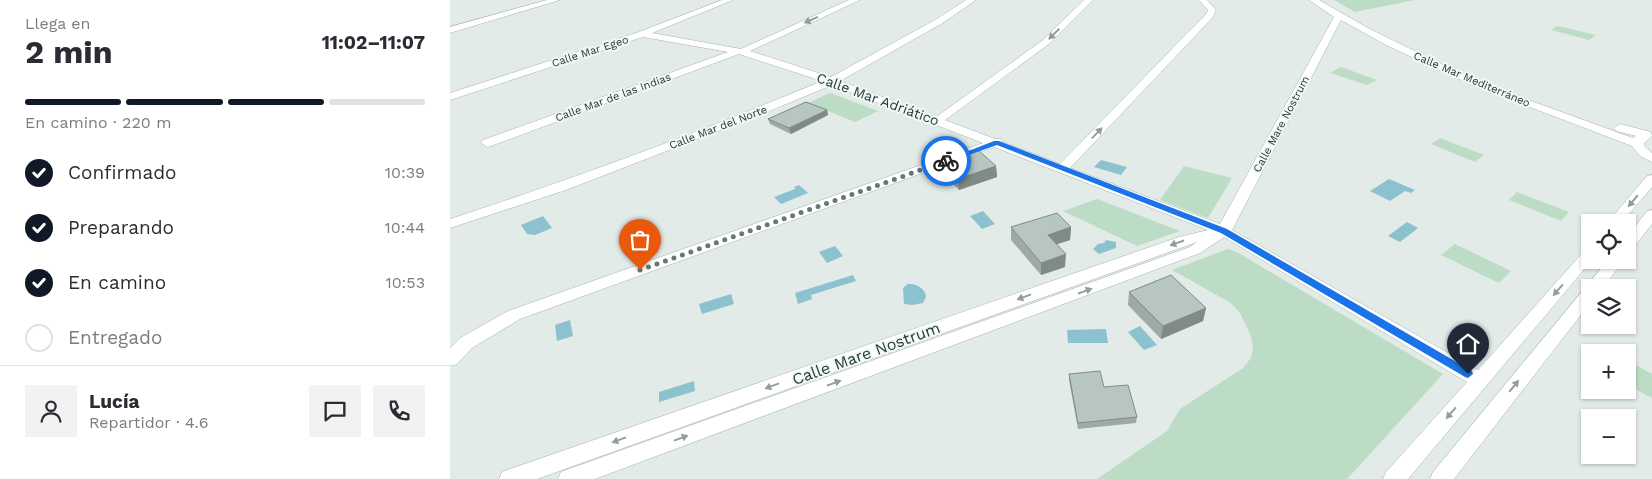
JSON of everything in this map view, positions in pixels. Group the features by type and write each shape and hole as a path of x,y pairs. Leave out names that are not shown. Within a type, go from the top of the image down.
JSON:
{"street":[{"path":"450,26 543,0"},
{"path":"450,30 556,0"},
{"name":"Calle Mar Egeo","path":"450,97 642,34 728,0"},
{"name":"Calle Mar de las Indias","path":"487,143 740,52 856,0"},
{"name":"Calle Mar del Norte","path":"450,224 561,187 748,116 832,81 938,22 972,0"},
{"path":"938,121 1046,42 1089,0"},
{"path":"1063,168 1210,15 1212,10 1202,0"},
{"name":"Calle Mar Mediterráneo","path":"1313,0 1339,16 1424,60 1462,77 1605,130 1637,144 1640,149 1652,158"},
{"name":"Calle Mar Mediterráneo","path":"1324,0 1368,27 1436,59 1540,101 1612,126 1650,135"},
{"name":"Calle Mare Nostrum","path":"570,479 1196,250 1224,231 1339,16"},
{"name":"Calle Mar Adriático","path":"642,34 740,52 832,81 997,142 1224,231 1480,380"},
{"path":"1637,144 1641,137 1650,135"},
{"path":"450,359 466,343 514,315 997,142"},
{"path":"1622,214 1652,179"},
{"path":"1636,235 1652,214"},
{"name":"Calle Mare Nostrum","path":"510,479 1184,240 1224,231"},
{"path":"1394,479 1581,263"},
{"path":"1601,279 1609,269"},
{"path":"1441,479 1581,303"}],"green space":[{"path":"1334,0 1415,0 1355,12"},
{"path":"1558,26 1596,35 1589,40 1551,30"},
{"path":"1341,67 1377,80 1367,85 1330,73"},
{"path":"830,93 878,111 855,122 808,103"},
{"path":"1440,138 1484,155 1475,162 1431,144"},
{"path":"1184,166 1232,178 1208,218 1160,200"},
{"path":"1517,192 1569,212 1561,221 1509,200"},
{"path":"1097,199 1180,231 1137,246 1063,211"},
{"path":"1455,244 1511,271 1499,283 1441,255"},
{"path":"1228,249 1235,251 1443,374 1347,479 1097,479 1167,431 1180,409 1243,368 1251,358 1253,349 1251,336 1240,313 1231,303 1172,270"},
{"path":"1636,365 1652,374 1652,398 1636,389"}],"water":[{"path":"1101,160 1127,167 1121,175 1094,167"},
{"path":"1389,179 1415,190 1411,193 1405,191 1390,201 1370,191"},
{"path":"799,185 808,193 781,204 774,197 795,189 794,187"},
{"path":"983,211 995,224 982,229 970,216"},
{"path":"543,216 552,228 535,235 527,234 521,225"},
{"path":"1407,222 1418,228 1400,242 1388,236"},
{"path":"1106,240 1116,242 1116,248 1099,254 1093,249 1098,244 1104,243"},
{"path":"835,246 843,256 827,263 819,252"},
{"path":"853,275 856,281 811,295 812,299 798,304 795,293"},
{"path":"908,284 917,286 924,291 926,297 923,303 904,304 903,288"},
{"path":"731,294 734,304 702,314 699,304"},
{"path":"570,320 573,336 557,341 555,325"},
{"path":"1140,326 1157,345 1144,350 1128,332"},
{"path":"1106,329 1108,343 1068,343 1067,330"},
{"path":"694,381 695,391 659,402 659,392"}],"building":[{"path":"806,102 827,110 789,128 768,119"},
{"path":"977,149 996,166 958,179 943,164 956,159 953,157"},
{"path":"1057,213 1071,227 1048,235 1066,254 1041,263 1011,227"},
{"path":"1171,275 1206,308 1163,326 1129,292"},
{"path":"1100,371 1104,387 1128,385 1137,417 1078,423 1069,374"}],"way so far":[{"path":"640,270 946,161"}],"route":[{"path":"946,161 997,142 1224,231 1468,374"}]}
